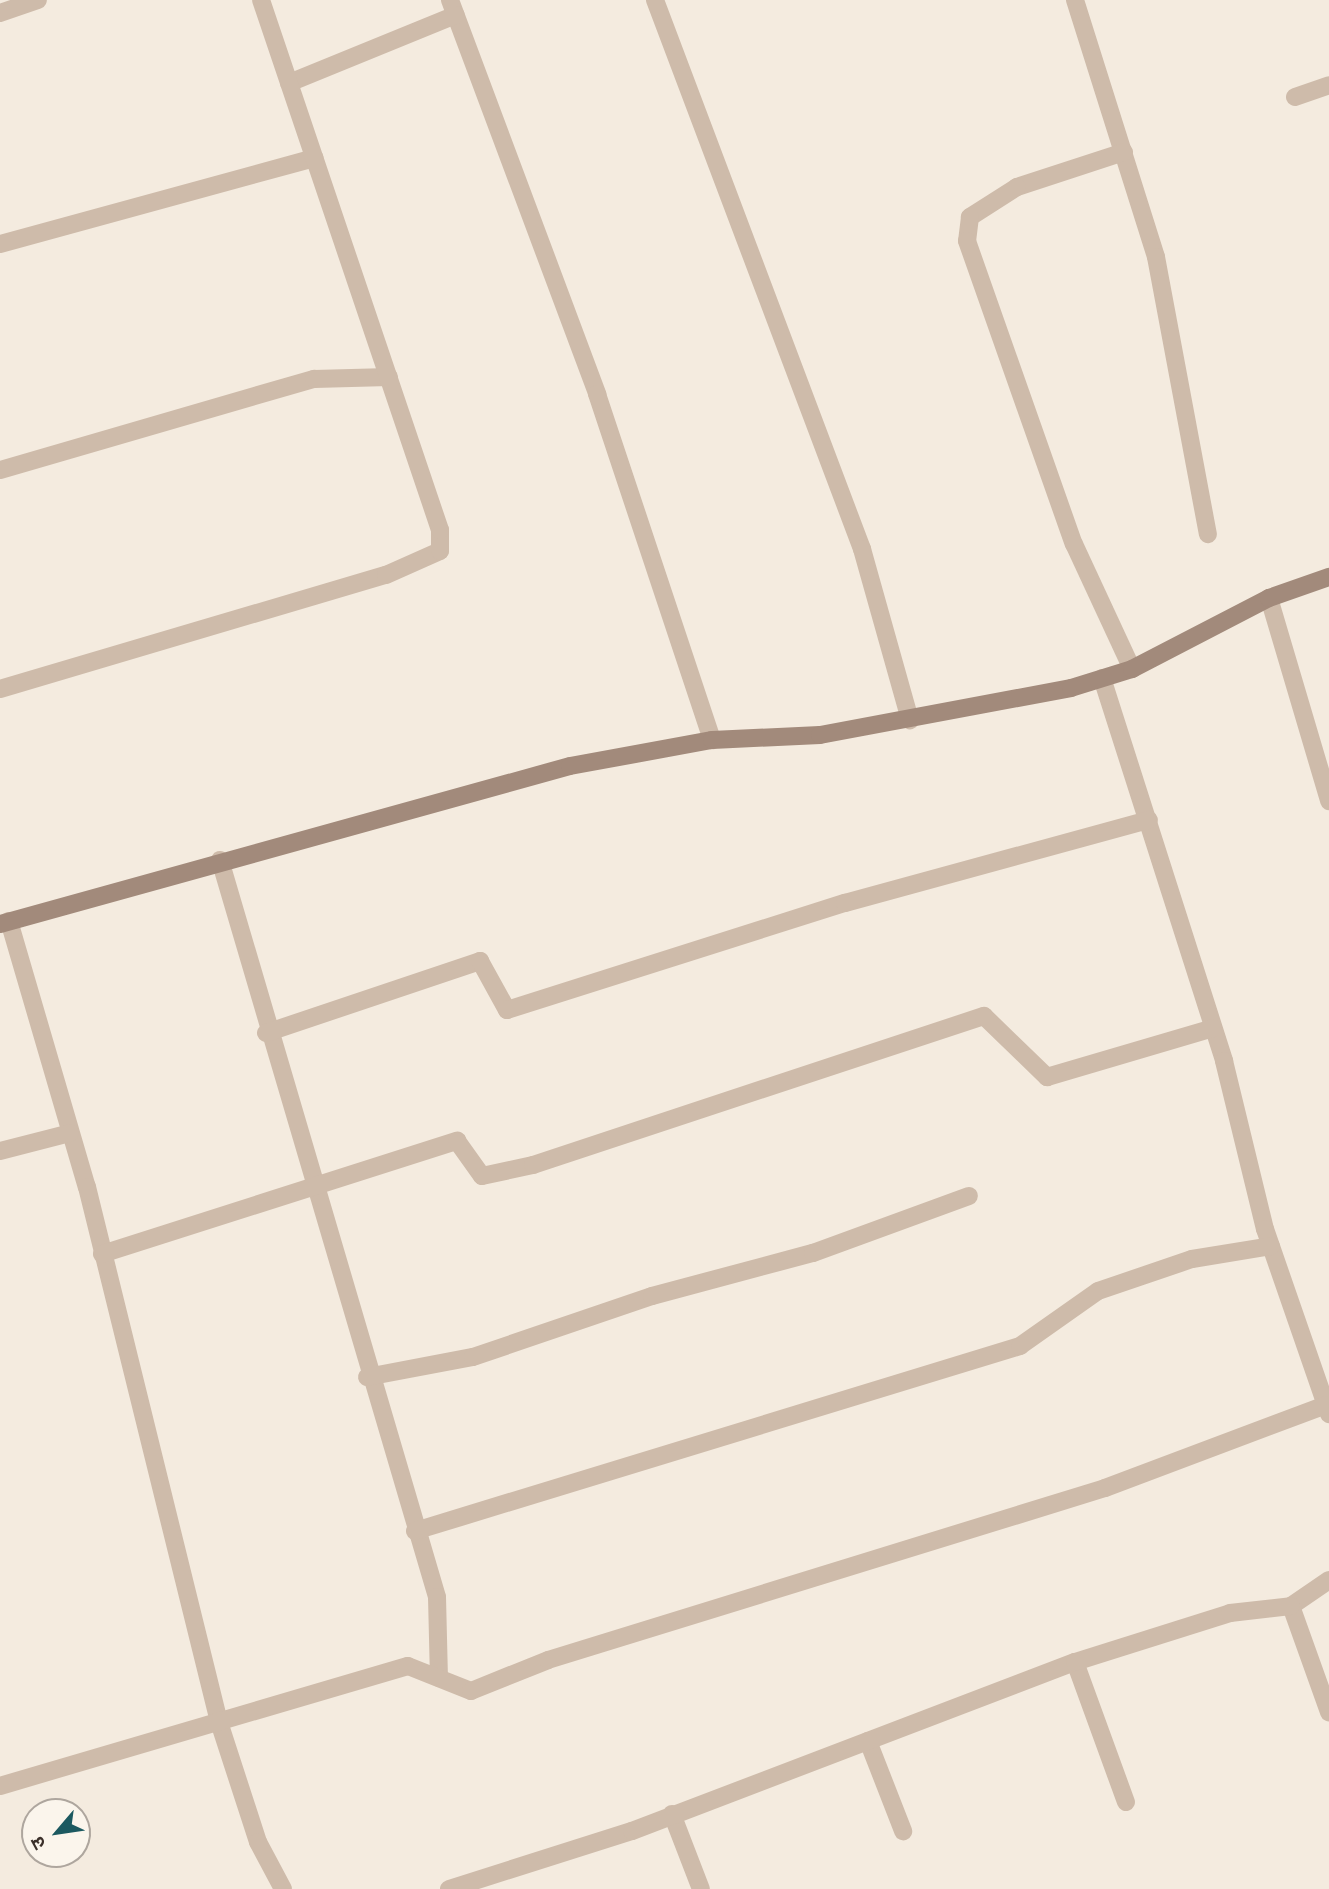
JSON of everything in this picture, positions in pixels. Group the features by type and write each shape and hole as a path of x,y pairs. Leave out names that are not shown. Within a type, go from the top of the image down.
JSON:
{"street":[{"path":"0,13 38,0"},
{"path":"0,689 386,575 440,551 440,530 261,0"},
{"path":"655,0 862,549 910,720"},
{"path":"1075,0 1156,257 1208,534"},
{"path":"289,83 453,8 597,394 712,740"},
{"path":"1295,97 1329,85"},
{"path":"1124,152 1017,187 970,217 967,241 1074,544 1132,669"},
{"path":"0,244 189,197 314,158"},
{"path":"0,470 314,379 389,377"},
{"path":"283,1889 258,1842 219,1722 70,1133 5,923 220,860 570,766 712,740 820,735 910,720 1102,678 1132,669 1269,598 1329,577"},
{"path":"1269,598 1329,801"},
{"path":"0,1786 408,1666 471,1691 548,1660 1105,1488 1328,1410 1271,1246 1213,1028 1102,678"},
{"path":"266,1033 480,961 507,1010 845,903 1149,820"},
{"path":"220,860 266,1033 367,1377 437,1598 439,1678"},
{"path":"102,1254 311,1183 457,1141 482,1176 533,1165 984,1016 1047,1077 1213,1028"},
{"path":"0,1151 70,1133"},
{"path":"367,1377 473,1357 652,1296 813,1253 969,1196"},
{"path":"415,1531 1020,1346 1098,1291 1192,1259 1271,1246"},
{"path":"449,1889 672,1814 1075,1662 1230,1613 1291,1606 1329,1580"},
{"path":"1291,1606 1329,1712"},
{"path":"1075,1662 1126,1802"},
{"path":"868,1741 903,1831"},
{"path":"672,1814 701,1889"}]}
